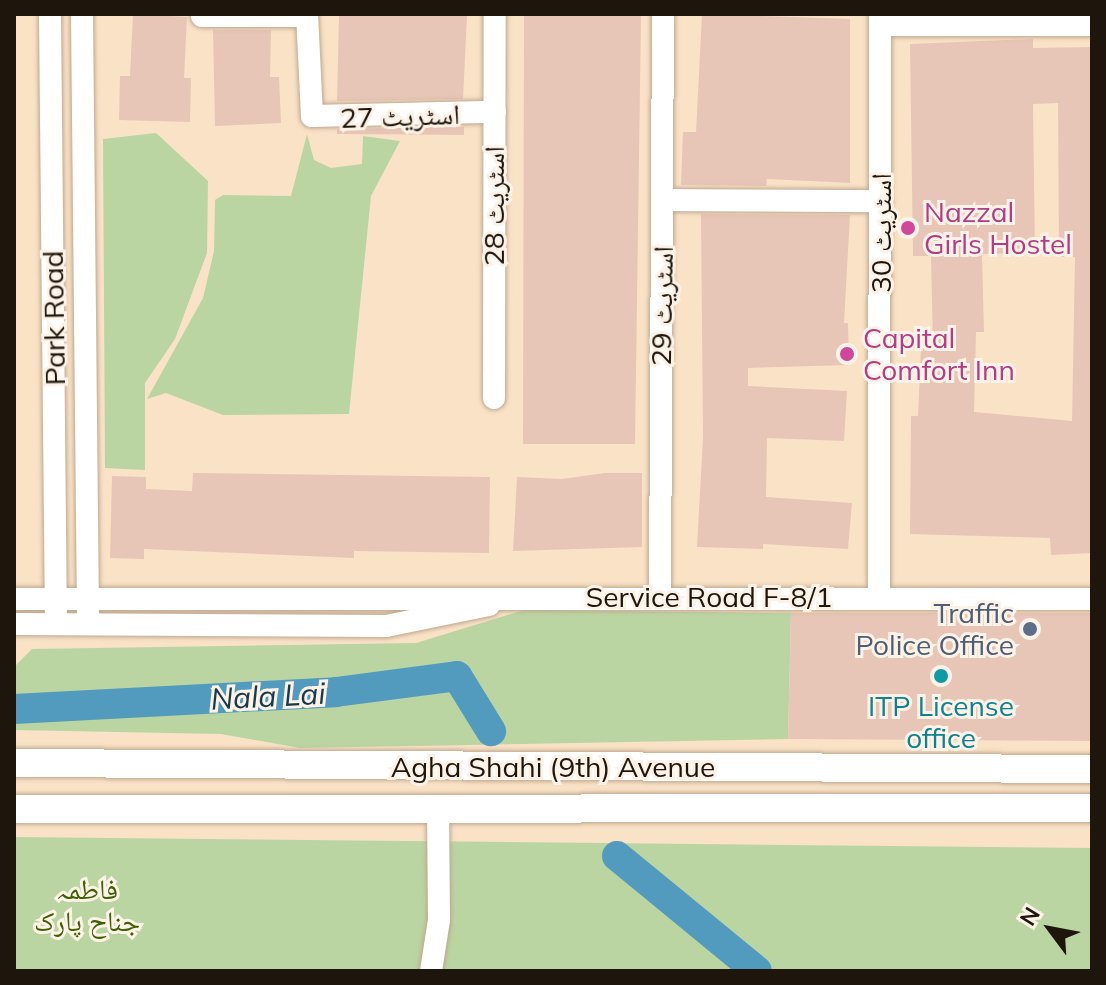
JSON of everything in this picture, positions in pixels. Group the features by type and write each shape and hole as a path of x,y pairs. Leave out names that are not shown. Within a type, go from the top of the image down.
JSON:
{"main road":[{"name":"Agha Shahi (9th) Avenue","path":"14,763 1092,769"},
{"name":"Agha Shahi (9th) Avenue","path":"14,809 1092,808"}],"street":[{"name":"Park Road","path":"50,14 56,623"},
{"name":"Park Road","path":"82,14 88,622"},
{"name":"اسٹریٹ 28","path":"494,398 495,14"},
{"name":"اسٹریٹ 29","path":"660,598 663,14"},
{"name":"اسٹریٹ 27","path":"307,15 312,116 495,112"},
{"path":"202,16 307,15"},
{"path":"880,20 1092,25"},
{"name":"اسٹریٹ 30","path":"879,597 880,20"},
{"path":"663,200 881,201"},
{"name":"Service Road F-8/1","path":"14,624 386,626 517,597"},
{"name":"Service Road F-8/1","path":"14,599 1092,599"},
{"path":"431,971 439,920 438,810"}],"green space":[{"path":"156,133 208,181 207,253 175,339 145,383 145,470 105,468 103,139"},
{"path":"307,134 314,160 331,168 362,164 363,136 400,141 371,196 349,414 223,415 166,393 147,399 203,298 214,251 215,200 223,195 291,196"},
{"path":"524,610 791,613 788,739 300,748 221,734 14,730 14,667 32,649 416,643"},
{"name":"فاطمہ جناح پارک","path":"14,837 1092,848 1092,971 14,971"}],"building":[{"path":"133,14 187,17 184,78 191,78 190,122 119,120 120,76 130,76"},
{"path":"524,14 641,15 635,444 523,444"},
{"path":"702,14 850,19 850,183 767,179 766,186 681,185 683,132 696,132"},
{"path":"339,15 467,16 463,99 337,101"},
{"path":"213,30 271,30 270,77 279,77 281,123 215,126"},
{"path":"1033,39 1033,48 1092,47 1092,553 1051,555 1050,538 910,534 911,416 918,416 921,348 933,348 931,256 913,256 910,44","holes":["1058,103 1059,257 1075,257 1072,421 974,412 976,332 984,332 982,254 1035,253 1033,104"]},
{"path":"464,127 464,135 337,134 337,129"},
{"path":"701,214 850,215 844,323 848,323 849,365 748,368 748,386 847,391 844,441 767,438 766,497 852,503 848,549 763,544 763,549 697,547 703,438"},
{"path":"193,473 490,477 489,553 354,551 354,558 144,549 144,559 110,558 112,476 146,477 146,489 192,491"},
{"path":"605,473 642,473 642,547 513,551 517,477 562,479"},
{"name":"ITP License office","path":"791,613 1092,613 1092,741 788,739"}],"waterway":[{"name":"Nala Lai","path":"14,709 336,692 457,676 491,731"},
{"name":"Nala Lai","path":"617,856 757,971"}],"place":[{"name":"Nazzal Girls Hostel","path":"908,228"},
{"name":"Capital Comfort Inn","path":"847,354"},
{"name":"Traffic Police Office","path":"1030,629"},
{"name":"ITP License office","path":"941,676"}]}
